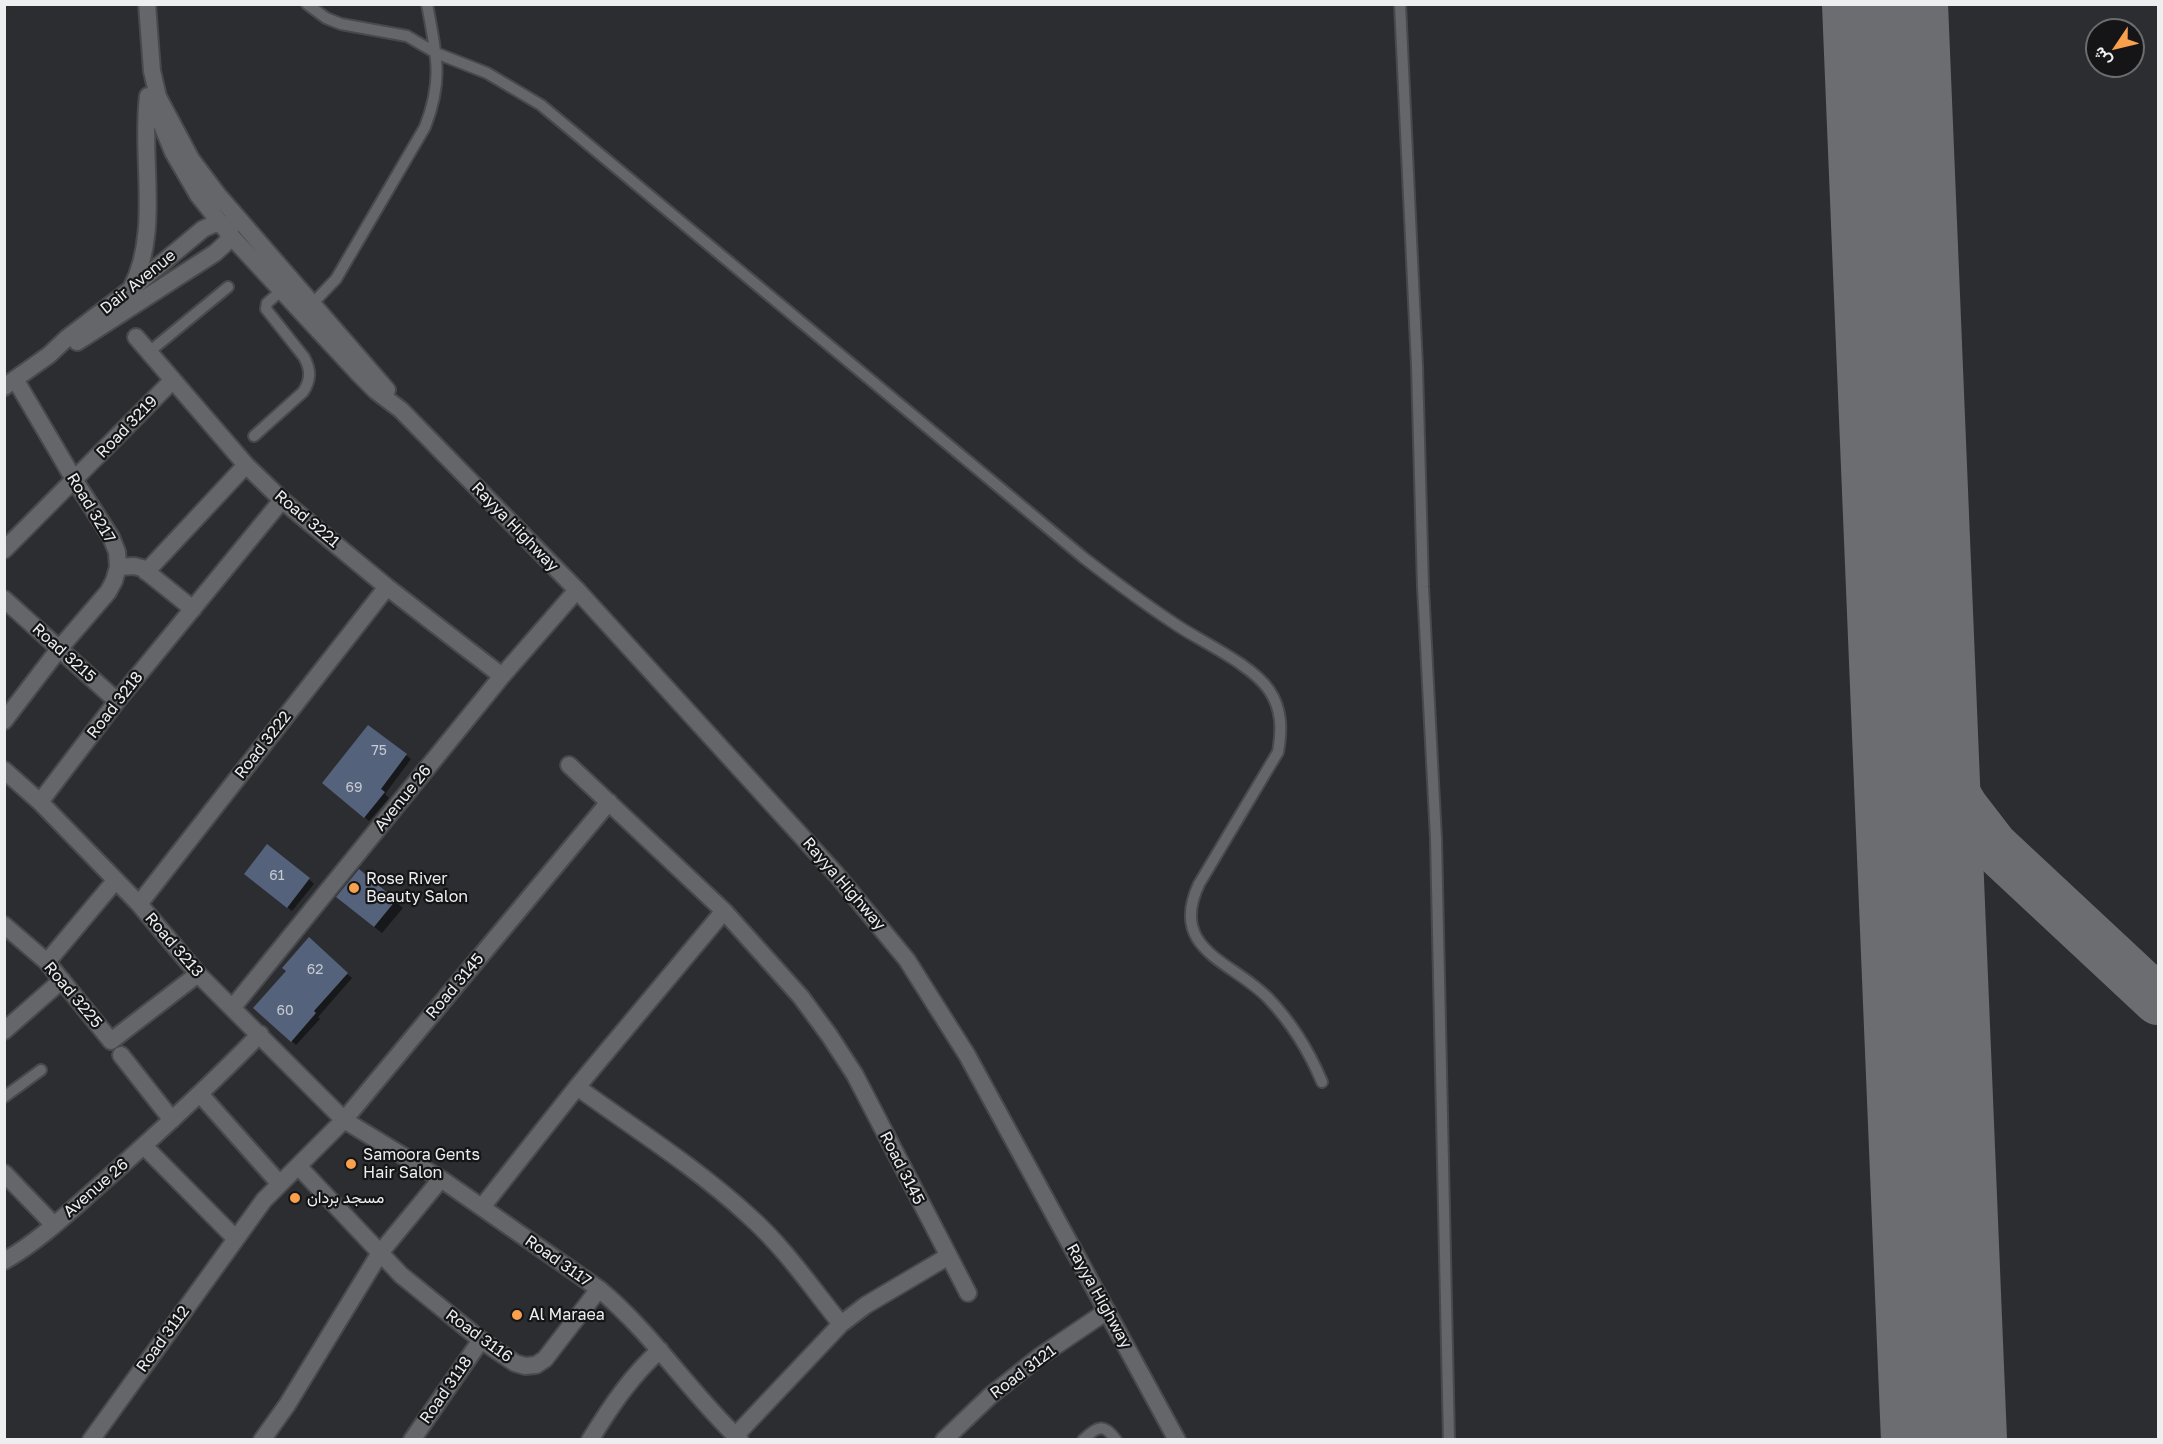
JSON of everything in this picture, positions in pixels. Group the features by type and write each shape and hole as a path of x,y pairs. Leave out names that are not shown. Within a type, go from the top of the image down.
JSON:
{"street":[{"name":"Rayya Highway","path":"147,4 158,114 173,152 198,195 281,291 364,379 401,410 577,590 836,874 907,960 967,1055 1177,1440"},
{"path":"131,289 142,265 145,245 147,100 152,72"},
{"name":"Rayya Highway","path":"158,97 191,159 228,207 382,382 401,410"},
{"path":"228,207 227,228 255,237"},
{"name":"Dair Avenue","path":"10,383 49,355 203,229 227,228 227,242 215,253 80,340 49,355"},
{"name":"Road 3221","path":"136,337 246,465 282,500 387,587 502,676"},
{"name":"Road 3219","path":"4,550 173,380"},
{"name":"Road 3217","path":"10,383 111,537 117,552 118,567"},
{"path":"146,572 246,465"},
{"name":"Road 3218","path":"40,802 117,701 282,500"},
{"path":"4,721 59,649 108,592 118,567 134,566 146,572 193,609"},
{"name":"Road 3222","path":"140,904 387,587"},
{"name":"Avenue 26","path":"233,1007 502,676 577,590"},
{"name":"Road 3215","path":"6,605 117,701"},
{"name":"Road 3145","path":"570,765 724,911 801,997 855,1075 947,1257 968,1293"},
{"name":"Road 3213","path":"8,779 40,802 140,904 198,974 344,1120"},
{"name":"Road 3145","path":"299,1167 344,1120 609,802"},
{"path":"47,962 116,881"},
{"path":"482,1208 577,1087 724,911"},
{"name":"Road 3225","path":"7,934 47,962 111,1041 198,974"},
{"path":"4,1032 62,980"},
{"name":"Avenue 26","path":"4,1261 23,1250 54,1225 144,1146 260,1034"},
{"path":"121,1055 172,1120"},
{"path":"577,1087 701,1176 751,1217 773,1240 841,1324"},
{"path":"200,1094 279,1184"},
{"name":"Road 3117","path":"344,1120 441,1179 599,1289 624,1310 708,1407 738,1437"},
{"path":"144,1146 235,1238"},
{"name":"Road 3112","path":"91,1440 235,1238 279,1184 299,1167"},
{"name":"Road 3116","path":"299,1167 401,1275 481,1341 515,1363 525,1366 536,1365 545,1359 599,1289"},
{"path":"4,1173 54,1225"},
{"path":"262,1440 287,1406 380,1253 441,1179"},
{"path":"738,1437 841,1324 866,1305 947,1257"},
{"name":"Road 3121","path":"944,1440 990,1396 1040,1357 1107,1311"},
{"name":"Road 3118","path":"416,1438 481,1341"},
{"path":"590,1440 619,1394 645,1363 660,1350"}],"lane":[{"path":"307,4 326,18 341,24 407,36 436,53 487,73 541,105 1084,558 1161,615 1242,665 1261,680 1272,694 1279,710 1281,734 1278,752 1198,884 1190,910 1191,924 1203,949 1247,980 1284,1016 1312,1059 1322,1082"},
{"path":"313,303 336,279 425,127 434,103 438,78 427,4"},
{"path":"1400,4 1417,354 1424,587 1436,839 1449,1440"},
{"path":"149,352 228,287"},
{"path":"254,436 303,392 308,385 310,375 304,357 266,309 267,303 281,291"},
{"path":"4,1097 41,1070"},
{"path":"1083,1440 1091,1431 1103,1428 1109,1430 1116,1440"}],"building":[{"path":"368,725 407,754 381,789 385,792 364,818 322,783"},
{"path":"267,844 310,878 287,908 244,874"},
{"path":"359,869 396,900 374,927 336,897"},
{"path":"309,937 348,973 314,1011 316,1013 291,1042 253,1008 286,971 282,968"}],"taxiway":[{"path":"1913,682 1928,735 1943,773 1963,807 1993,846 2158,1000"}],"runway":[{"path":"1885,4 1944,1440"}],"place":[{"name":"Rose River Beauty Salon","path":"354,888"},
{"name":"Samoora Gents Hair Salon","path":"351,1164"},
{"name":"مسجد بردان","path":"295,1198"},
{"name":"Al Maraea","path":"517,1315"}]}
